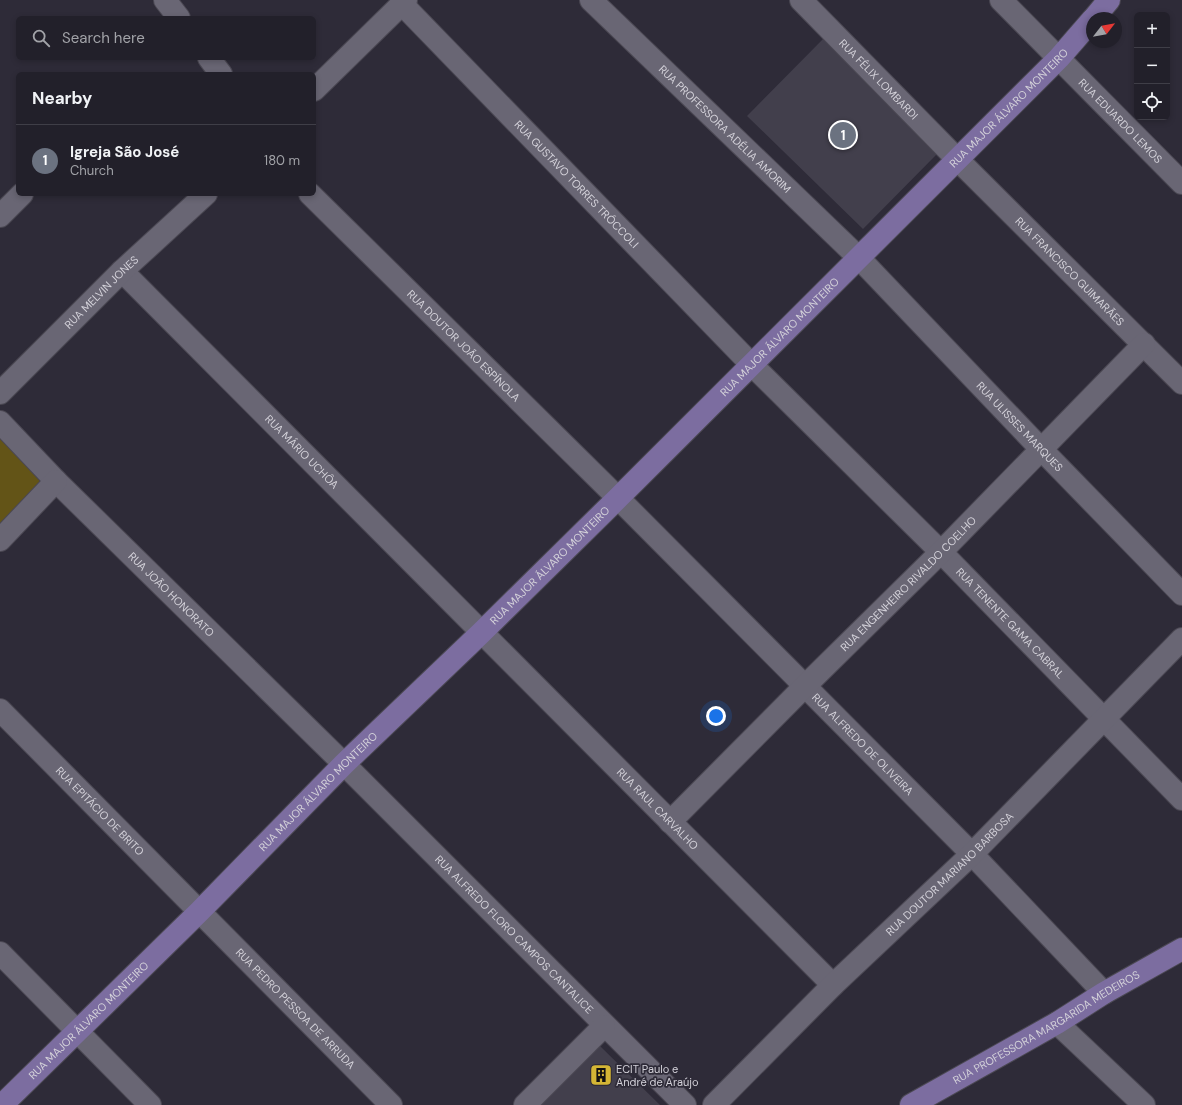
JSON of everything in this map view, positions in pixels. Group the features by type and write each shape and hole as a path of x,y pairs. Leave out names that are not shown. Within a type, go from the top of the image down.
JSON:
{"main road":[{"name":"RUA MAJOR ÁLVARO MONTEIRO","path":"1099,12 1109,0"},
{"name":"RUA MAJOR ÁLVARO MONTEIRO","path":"2,1105 200,911 344,764 481,633 618,498 1059,58 1086,27"},
{"name":"RUA PROFESSORA MARGARIDA MEDEIROS","path":"911,1105 1057,1023 1104,993 1182,949"}],"street":[{"path":"165,0 177,16"},
{"name":"RUA PROFESSORA ADÉLIA AMORIM","path":"592,0 859,258"},
{"name":"RUA FÉLIX LOMBARDI","path":"801,0 957,159"},
{"name":"RUA EDUARDO LEMOS","path":"1001,0 1182,183"},
{"path":"316,88 404,2"},
{"name":"RUA GUSTAVO TORRES TRÓCCOLI","path":"404,2 751,364"},
{"path":"210,60 220,72"},
{"name":"RUA FRANCISCO GUIMARÃES","path":"957,159 1182,383"},
{"path":"0,216 20,196"},
{"name":"RUA MELVIN JONES","path":"0,393 122,271 204,196"},
{"name":"RUA DOUTOR JOÃO ESPÍNOLA","path":"312,196 618,498"},
{"name":"RUA ULISSES MARQUES","path":"859,258 1182,594"},
{"name":"RUA MÁRIO UCHÔA","path":"122,271 481,633"},
{"name":"RUA ENGENHEIRO RIVALDO COELHO","path":"670,822 941,552 1144,344"},
{"name":"RUA TENENTE GAMA CABRAL","path":"751,364 941,552 1102,719 1182,799"},
{"name":"RUA JOÃO HONORATO","path":"0,422 56,482 344,764"},
{"path":"0,540 56,482"},
{"name":"RUA ALFREDO DE OLIVEIRA","path":"618,498 804,687 972,854 1104,993"},
{"name":"RUA RAUL CARVALHO","path":"481,633 833,985"},
{"name":"RUA DOUTOR MARIANO BARBOSA","path":"714,1105 833,985 972,854 1102,719 1182,639"},
{"name":"RUA EPITÁCIO DE BRITO","path":"0,710 200,911"},
{"name":"RUA ALFREDO FLORO CAMPOS CANTALICE","path":"344,764 604,1026 685,1105"},
{"name":"RUA PEDRO PESSOA DE ARRUDA","path":"200,911 391,1105"},
{"path":"0,953 150,1105"},
{"path":"1057,1023 1144,1105"},
{"path":"525,1105 604,1026"}],"shaded area":[{"path":"0,422 56,481 0,540"}],"building":[{"path":"824,38 937,154 863,229 747,116"},
{"name":"ECIT Paulo e André de Araújo","path":"600,1046 660,1105 541,1105"}],"place":[{"name":"Igreja São José","path":"843,135"},
{"name":"ECIT Paulo e André de Araújo","path":"601,1075"}]}
